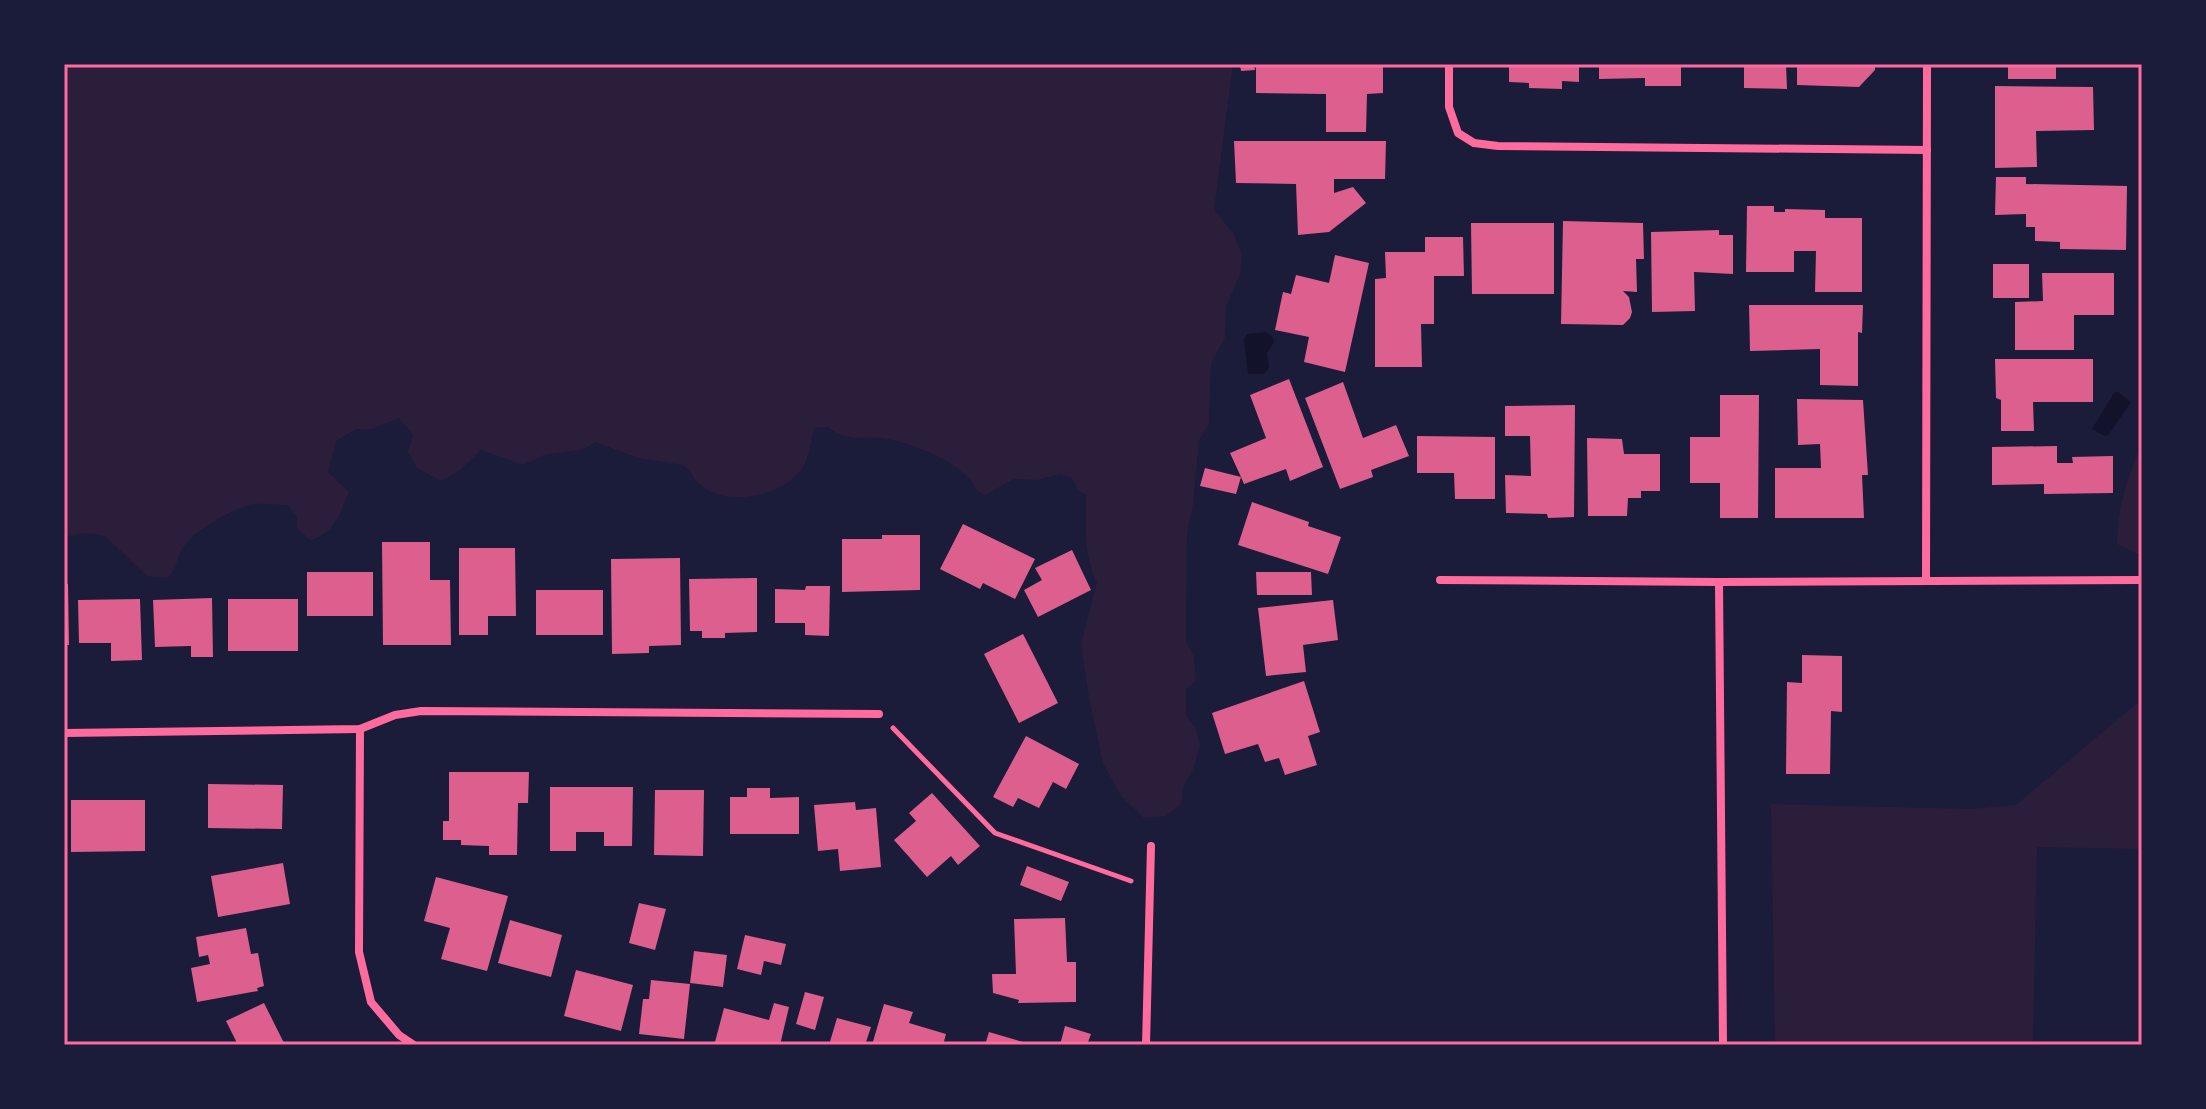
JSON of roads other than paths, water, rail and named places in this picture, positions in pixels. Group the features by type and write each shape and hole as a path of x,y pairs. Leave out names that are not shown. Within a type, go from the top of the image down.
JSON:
{"street":[{"path":"1449,64 1449,107 1458,133 1474,143 1498,146 1927,150"},
{"path":"1926,581 1927,64"},
{"path":"1440,580 2142,580"},
{"path":"1719,582 1723,1045"},
{"path":"64,733 360,729 395,715 421,711 879,714"},
{"path":"360,729 359,952 371,1002 399,1035 414,1045"},
{"path":"1146,1045 1151,846"}],"lane":[{"path":"1660,1045 1694,1045"}]}
